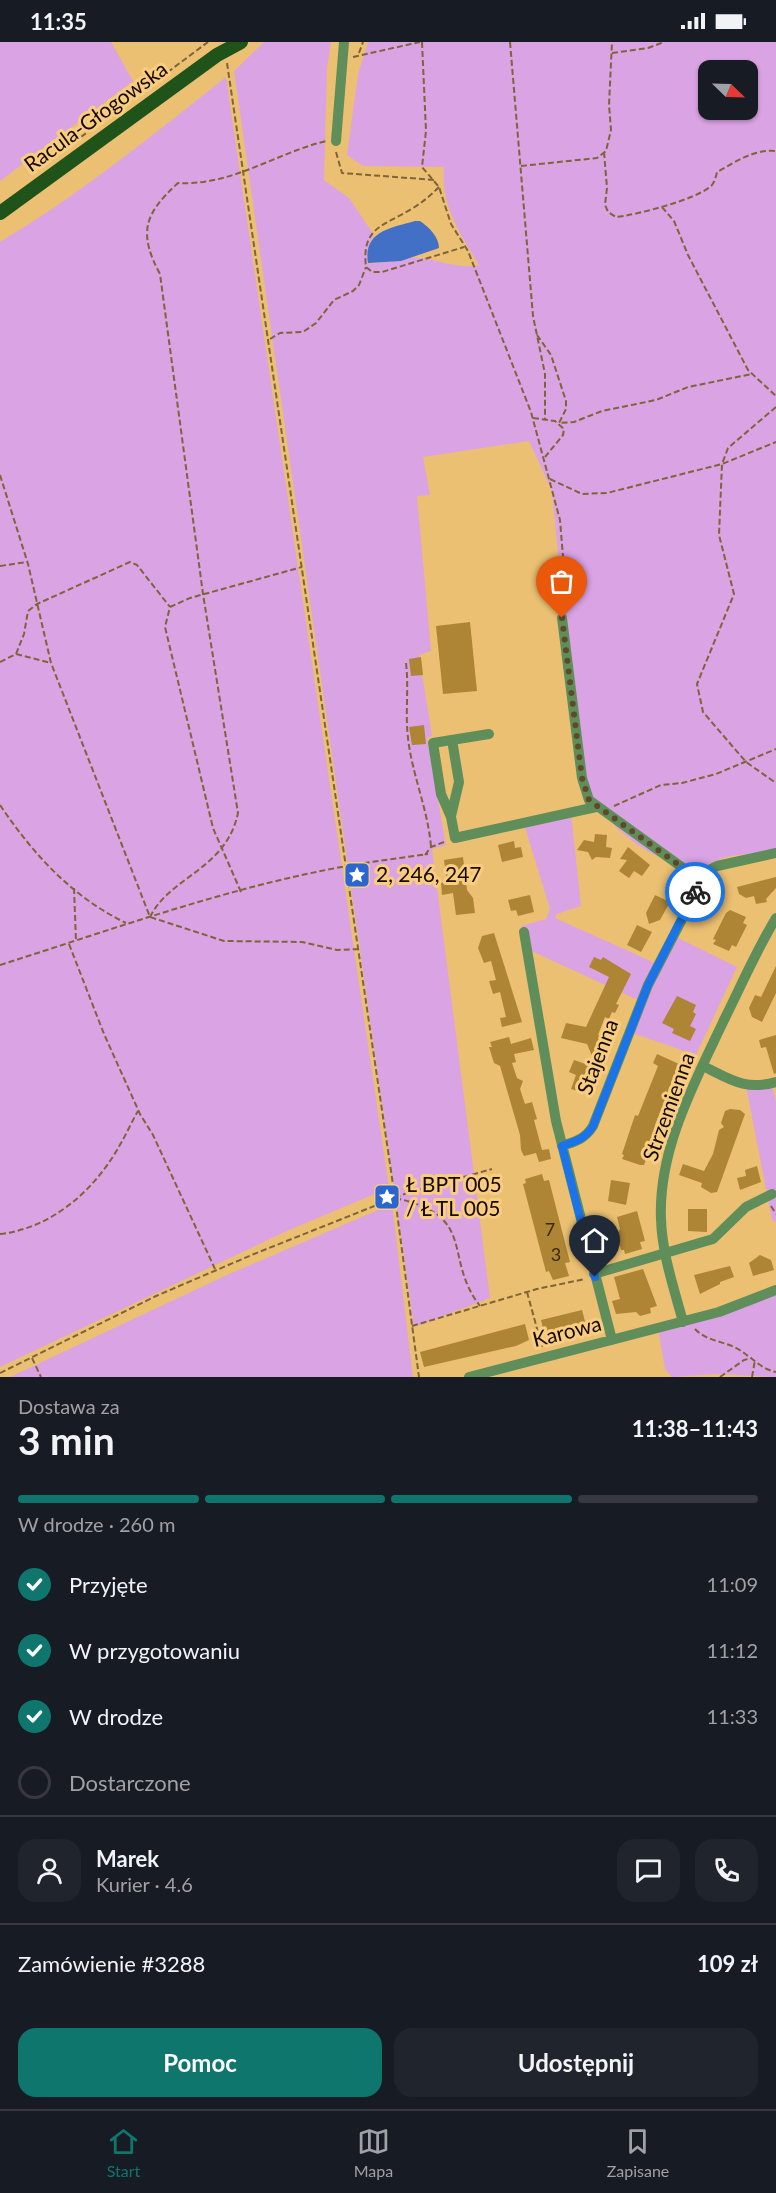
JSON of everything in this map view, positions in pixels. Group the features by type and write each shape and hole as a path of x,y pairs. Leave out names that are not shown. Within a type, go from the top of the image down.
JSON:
{"main road":[{"name":"Racula-Głogowska","path":"0,213 223,49 241,42"}],"street":[{"path":"336,141 344,42"},
{"path":"562,618 582,778 589,800 701,881"},
{"path":"489,734 433,743 441,794 451,817 455,837 600,809"},
{"path":"451,817 459,782 452,740"},
{"name":"Stajenna","path":"562,1146 580,1140 593,1126 648,985 707,872 717,866 776,853"},
{"name":"Strzemienna","path":"687,1321 665,1254 661,1218 663,1179 675,1133 703,1066 776,918"},
{"name":"Stajenna","path":"524,932 562,1146 612,1340"},
{"path":"703,1066 742,1085 762,1086 776,1082"},
{"path":"595,1275 713,1239 746,1207 772,1194"},
{"name":"Karowa","path":"469,1377 687,1321 776,1290"}],"path":[{"path":"79,139 208,42"},
{"path":"358,55 363,42"},
{"path":"343,62 358,55 421,42 426,131 422,167 435,180 451,224 481,279 533,418 560,520 564,571 562,618"},
{"path":"510,42 516,135 521,166 536,334 545,374 545,420"},
{"path":"612,42 609,105 611,130 604,152 607,188 605,205 608,212 616,217 662,207 706,189 714,183 717,172 739,158 776,151"},
{"path":"612,53 648,48 664,42"},
{"path":"223,49 245,171 270,339 395,1198 418,1377"},
{"path":"150,917 156,904 211,861 234,829 238,813 203,594 160,274 147,250 147,236 153,208 178,183 198,184 225,180 325,141 336,141 336,155 342,173 435,180"},
{"path":"521,166 597,158 604,152"},
{"path":"270,339 280,333 303,332 316,323 334,300 353,291 359,285 366,267 365,246 378,226 412,208 438,187"},
{"path":"662,207 674,221 704,288 752,374 776,396"},
{"path":"366,267 372,272 382,272 417,263 465,246"},
{"path":"536,334 551,355 566,401 559,423"},
{"path":"533,418 559,423 574,422 602,411 656,400 688,387 752,374"},
{"path":"776,407 728,448 722,465 719,535 734,594 731,608 717,632 697,684 703,712 746,762 776,783"},
{"path":"545,457 563,435 564,429 559,423"},
{"path":"550,479 582,494 607,493 722,465 776,442"},
{"path":"0,475 27,562 51,663 150,917"},
{"path":"0,566 27,562"},
{"path":"16,654 24,634 28,611 37,604 130,562 137,564 170,607"},
{"path":"170,607 203,594 303,567"},
{"path":"170,607 165,627 213,828 241,892"},
{"path":"0,662 16,654 51,663"},
{"path":"406,663 409,690 408,737 430,825 431,847"},
{"path":"600,809 661,785 682,783 716,774 776,749"},
{"path":"0,805 26,843 97,910 126,923"},
{"path":"0,965 69,944 126,923 241,892 346,866 426,854 431,847 455,837"},
{"path":"74,888 76,941"},
{"path":"150,917 224,941 302,942 337,950 358,949"},
{"path":"69,944 104,1034 139,1112 153,1135 216,1270"},
{"path":"0,1234 44,1223 84,1192 121,1145 139,1112"},
{"path":"0,1373 156,1296 216,1270 395,1198 492,1169"},
{"path":"395,1198 419,1203 437,1214 452,1228 469,1292 480,1306"},
{"path":"412,1326 527,1292 595,1275"},
{"path":"527,1292 544,1358"},
{"path":"687,1321 699,1333 736,1348 776,1372"},
{"path":"32,1358 40,1377"},
{"path":"720,1377 744,1360 753,1359"},
{"path":"752,1377 753,1359"}],"shaded area":[{"path":"0,42 111,42 133,81 0,181"},
{"path":"264,42 331,42 327,68 324,180 349,198 374,235 370,242 372,264 414,258 472,266 479,265 448,206 444,167 363,166 347,155 358,74 368,42 776,42 776,850 732,856 704,865 684,864 665,859 632,841 604,814 580,783 552,491 529,441 423,457 430,495 417,496 431,651 419,655 432,736 427,738 446,845 432,849 490,1298 414,1327 234,71"},
{"path":"226,77 389,1188 289,1230 0,1367 0,242 87,184"},
{"path":"571,813 581,906 557,914 555,918 657,964 672,935 737,967 696,1055 629,1032 640,1001 527,949 522,926 546,919 550,909 524,824"},
{"path":"771,1083 776,1101 776,1222 772,1220 746,1086"},
{"path":"392,1204 413,1377 10,1377 227,1275"},
{"path":"776,1287 776,1377 716,1374 672,1377 665,1369 658,1328"}],"water":[{"path":"420,221 430,229 439,248 401,261 368,263 368,252 374,237 388,229"}],"building":[{"path":"470,622 477,691 443,694 436,626"},
{"path":"421,657 423,675 411,676 409,659"},
{"path":"424,725 426,744 412,745 409,727"},
{"path":"595,834 607,835 606,847 612,848 610,858 596,857 592,860 588,852 577,850 584,840 594,842"},
{"path":"514,841 515,848 521,847 523,857 502,862 498,845"},
{"path":"628,847 650,865 642,876 634,871 629,878 619,871 627,860 620,859"},
{"path":"463,857 467,890 473,898 475,913 456,915 453,893 442,895 441,883 447,882 444,860"},
{"path":"776,877 776,888 766,899 767,902 756,904 754,896 746,898 739,894 737,887"},
{"path":"530,895 534,912 518,916 516,910 511,911 508,900"},
{"path":"655,895 670,902 660,920 649,924 646,913"},
{"path":"730,910 746,917 743,923 747,925 736,947 732,945 729,951 713,944 716,940 713,939 726,913"},
{"path":"637,925 652,932 641,952 627,945"},
{"path":"494,933 522,1022 502,1027 500,1018 506,1017 500,992 493,994 489,981 496,980 491,961 484,963 478,948 482,936"},
{"path":"594,957 601,960 603,957 631,974 616,1004 619,1005 615,1013 612,1012 609,1019 605,1017 598,1035 605,1037 595,1063 587,1044 561,1038 566,1023 586,1027 609,977 589,967"},
{"path":"776,966 776,993 762,1022 752,1017 749,1008 755,995 761,997"},
{"path":"677,996 696,1005 693,1012 696,1014 690,1026 696,1029 690,1041 672,1033 674,1029 662,1023"},
{"path":"776,1035 776,1073 774,1074 766,1047 761,1048 759,1040"},
{"path":"509,1037 511,1044 531,1038 534,1050 514,1054 516,1062 512,1063 517,1078 523,1081 520,1089 525,1104 532,1102 542,1150 549,1149 551,1159 539,1162 536,1153 524,1156 521,1150 520,1135 500,1066 494,1063 489,1047 492,1047 490,1042"},
{"path":"657,1054 679,1064 655,1125 658,1126 644,1165 640,1165 622,1159 624,1155 622,1154 635,1115 638,1116 658,1066 653,1063"},
{"path":"574,1060 594,1067 584,1093 571,1089 576,1075 569,1072"},
{"path":"740,1110 745,1114 717,1192 711,1193 701,1187 702,1183 679,1175 683,1164 704,1171 713,1154 719,1130 724,1127 721,1123 725,1111"},
{"path":"757,1166 761,1182 740,1190 737,1178 746,1176 745,1170"},
{"path":"542,1174 544,1181 549,1180 570,1262 565,1263 569,1276 553,1280 549,1271 546,1272 523,1184 526,1183 525,1179"},
{"path":"611,1180 630,1183 626,1205 608,1201"},
{"path":"688,1209 707,1209 707,1232 688,1231"},
{"path":"637,1211 645,1241 640,1242 642,1249 625,1254 624,1250 621,1250 617,1234 620,1229 617,1217"},
{"path":"760,1255 771,1260 774,1270 753,1276 749,1263"},
{"path":"730,1266 734,1277 700,1294 694,1275"},
{"path":"643,1269 657,1306 650,1308 651,1313 640,1316 636,1312 616,1314 612,1301 620,1299 614,1277"},
{"path":"582,1310 586,1325 545,1336 541,1320"},
{"path":"525,1324 529,1340 516,1346 424,1367 420,1352"}],"way so far":[{"path":"562,618 584,790 596,807 701,881 695,892"}],"place":[{"name":"2, 246, 247","path":"357,875"},
{"name":"Ł BPT 005 / Ł TL 005","path":"387,1197"}],"route":[{"path":"595,1277 562,1146 580,1140 593,1126 648,985 695,892"}]}
